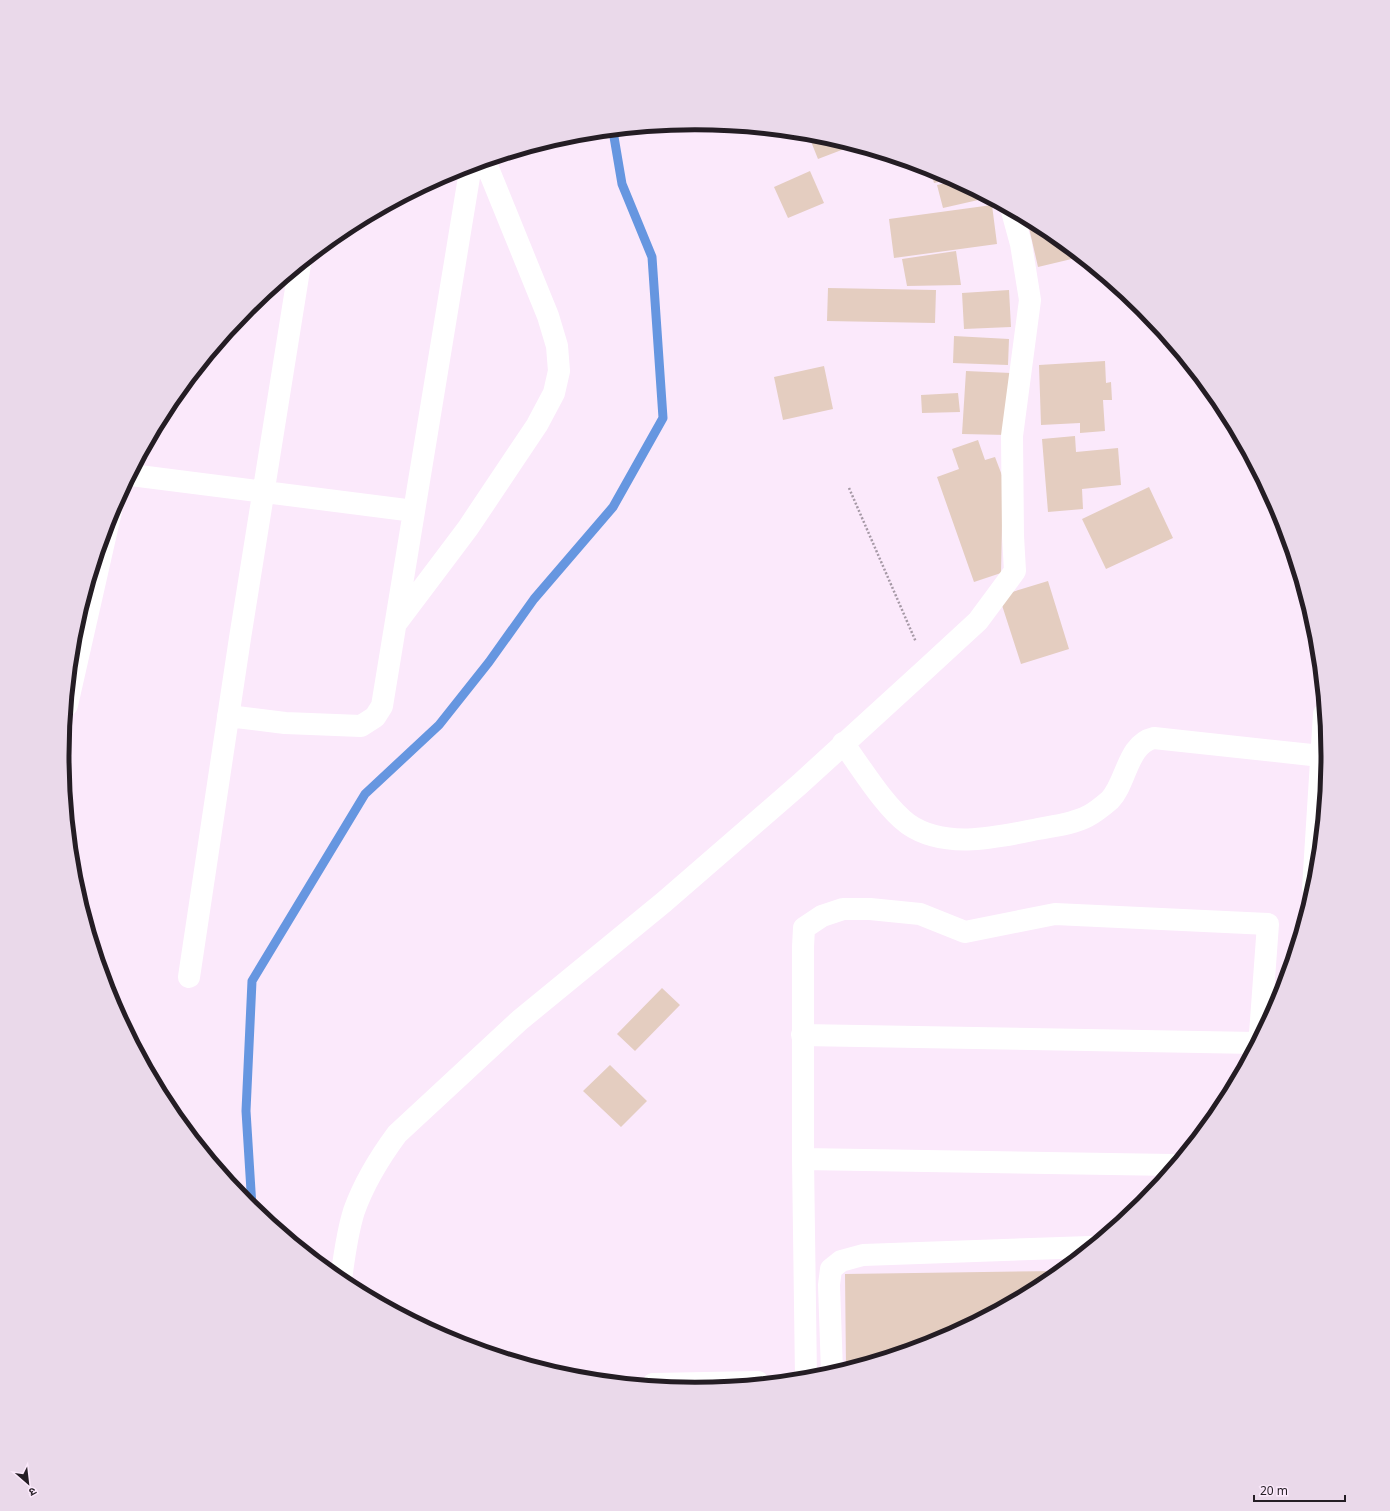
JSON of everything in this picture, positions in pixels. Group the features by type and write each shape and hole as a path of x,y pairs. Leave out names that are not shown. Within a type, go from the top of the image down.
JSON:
{"street":[{"path":"396,624 468,528 537,425 554,393 559,371 557,346 548,316 487,166"},
{"path":"228,716 285,723 361,726 375,717 382,706 470,172"},
{"path":"342,1272 348,1235 354,1210 382,1153 397,1134 520,1020 664,902 927,668 978,621 1015,571 1013,536 1012,436 1030,300 1021,244 1014,217"},
{"path":"189,977 228,716 299,271"},
{"path":"136,476 263,493 414,510"},
{"path":"74,674 99,563"},
{"path":"843,743 891,807 908,824 923,832 937,836 972,839 990,838 1026,832 1061,825 1087,817 1103,806 1112,797 1136,749 1147,740 1154,738 1321,756 1316,835"},
{"path":"806,1371 802,1035 802,947 804,928 822,916 842,909 870,909 920,914 965,932 1055,914 1268,924 1261,1021"},
{"path":"802,1035 1250,1043"},
{"path":"803,1159 1168,1166"},
{"path":"832,1366 829,1285 831,1269 841,1261 863,1255 1083,1246"}],"path":[{"path":"850,488 927,668"}],"building":[{"path":"811,141 846,148 818,159"},
{"path":"810,171 824,203 788,218 774,187"},
{"path":"932,176 943,181 934,183"},
{"path":"948,183 982,199 943,208 937,185"},
{"path":"992,205 997,244 894,258 889,219"},
{"path":"1029,226 1075,258 1038,267"},
{"path":"956,251 961,285 907,286 902,259"},
{"path":"828,288 936,290 935,323 827,321"},
{"path":"1009,290 1011,327 964,329 962,293"},
{"path":"954,336 1009,339 1008,365 953,363"},
{"path":"1163,340 1168,345 1163,345"},
{"path":"1105,361 1106,383 1111,382 1112,400 1103,400 1105,431 1080,433 1080,423 1041,425 1039,365"},
{"path":"824,366 833,409 783,420 774,377"},
{"path":"966,371 1011,373 1007,435 962,434"},
{"path":"958,393 960,412 922,413 921,395"},
{"path":"1075,436 1076,452 1118,448 1121,485 1082,489 1083,509 1048,512 1042,439"},
{"path":"978,440 985,460 995,457 1003,478 1001,573 974,582 937,477 959,469 952,449"},
{"path":"1149,487 1173,538 1106,569 1082,519"},
{"path":"1048,581 1069,649 1021,664 999,596"},
{"path":"662,988 680,1005 635,1051 617,1034"},
{"path":"610,1065 647,1101 621,1127 583,1091"},
{"path":"1050,1271 1008,1298 935,1334 896,1348 846,1362 845,1274"}],"waterway":[{"path":"251,1197 246,1111 252,981 365,794 439,725 489,662 534,599 613,507 663,418 652,257 622,184 614,135"}]}
